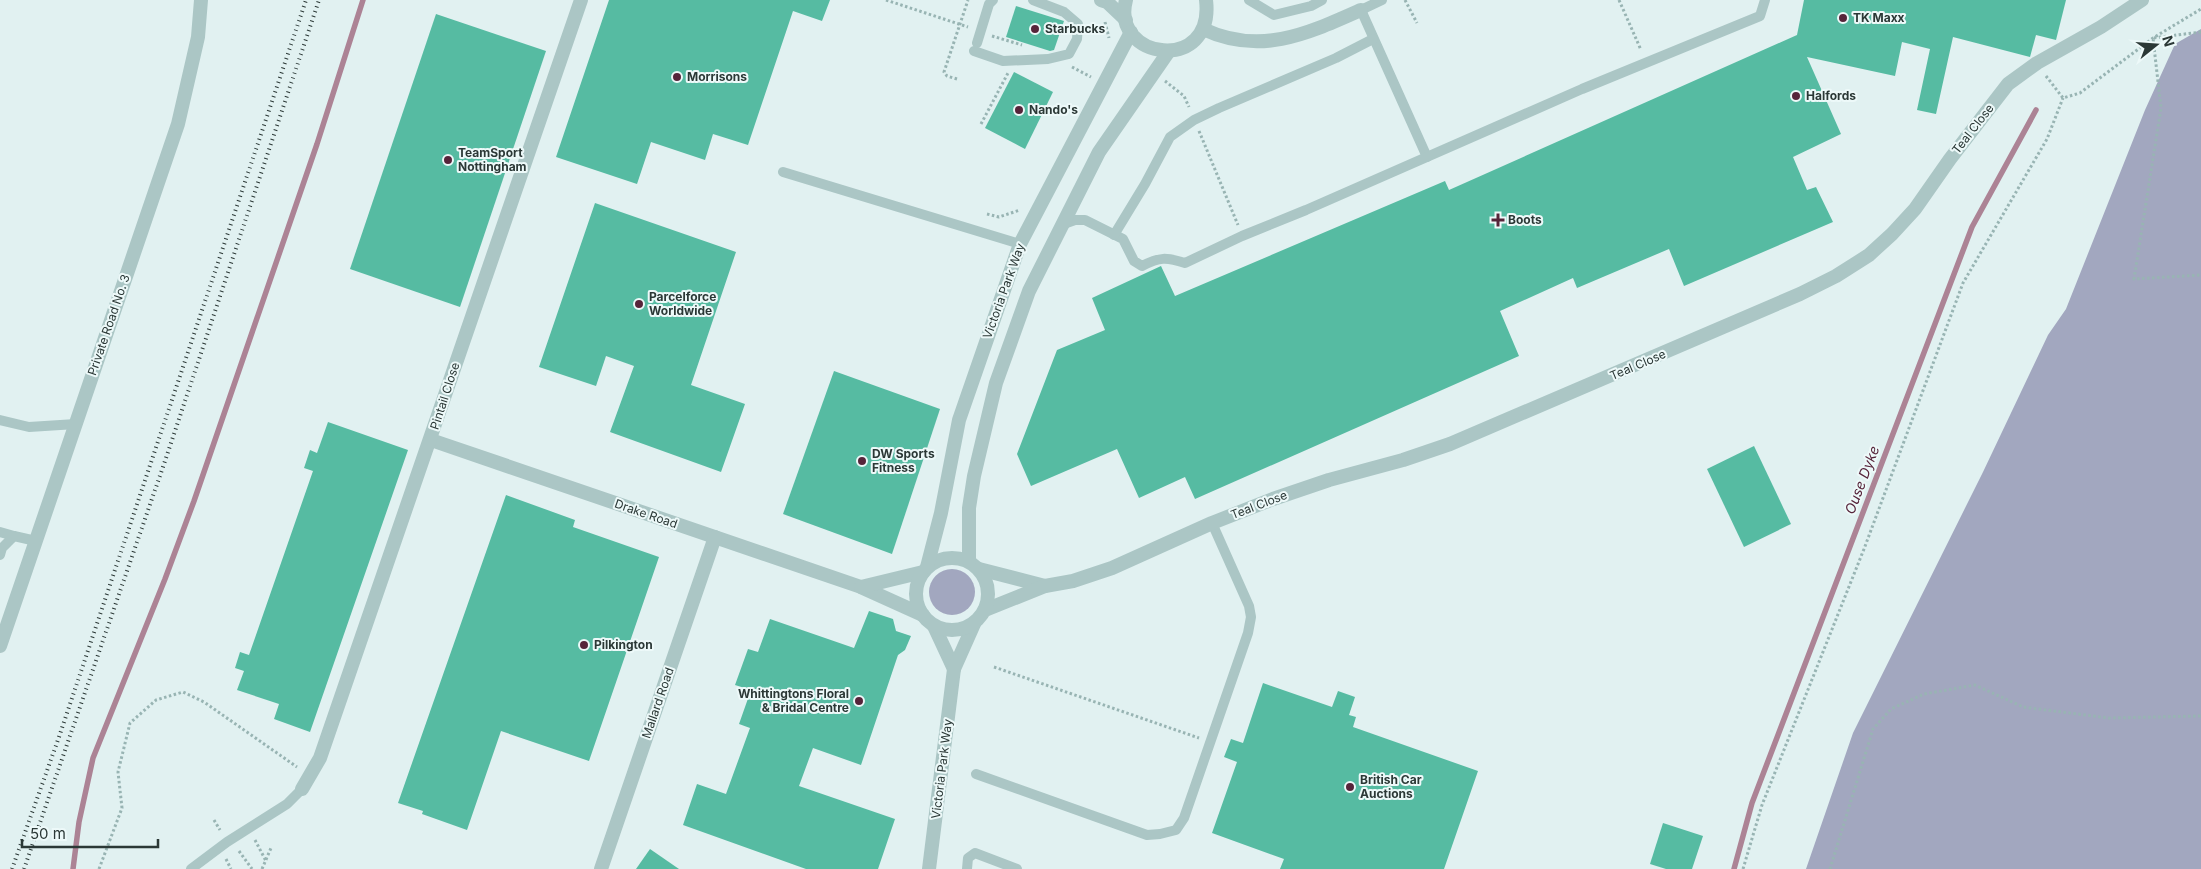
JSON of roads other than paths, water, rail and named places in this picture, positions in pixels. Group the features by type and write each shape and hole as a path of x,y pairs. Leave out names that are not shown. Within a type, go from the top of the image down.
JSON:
{"street":[{"name":"Private Road No. 3","path":"0,646 178,124 198,37 202,0"},
{"name":"Pintail Close","path":"305,786 320,758 581,0"},
{"path":"1101,0 1107,2 1141,43 1154,50 1169,51 1181,49 1191,43 1203,28 1208,12 1206,0"},
{"name":"Victoria Park Way","path":"925,570 941,513 959,420 1020,244 1128,26 1126,0"},
{"name":"Teal Close","path":"985,610 1044,586 1073,582 1112,568 1212,523 1292,492 1403,460 1492,428 1800,294 1836,276 1869,255 1909,216 2008,84 2037,63 2101,27 2142,0"},
{"path":"1203,28 1216,35 1242,42 1261,42 1315,30 1360,10"},
{"name":"Victoria Park Way","path":"974,565 969,508 974,476 996,383 1030,291 1061,225 1099,152 1169,51"},
{"name":"Drake Road","path":"431,440 861,586 923,615"},
{"name":"Mallard Road","path":"602,869 715,538"},
{"path":"861,586 925,570 941,559 956,557 974,565 986,578 989,591 988,604 985,610 974,624 961,630 948,630 934,626"},
{"name":"Teal Close","path":"974,565 1044,586"},
{"path":"925,570 916,587 918,606 923,615 934,626 954,669"},
{"name":"Victoria Park Way","path":"929,869 954,669 974,624"}],"lane":[{"path":"993,0 989,4 976,47 1003,62 1048,59 1069,54 1077,39 1078,24 1064,12 1033,0"},
{"path":"1249,0 1274,15 1311,6 1322,0"},
{"path":"1382,0 1360,10 1427,157"},
{"path":"1061,225 1075,220 1085,220 1123,239 1134,261 1142,266 1158,258 1173,259 1185,263 1242,236 1646,62 1760,16 1765,0"},
{"path":"1114,235 1145,184 1170,137 1194,120 1336,58 1373,39"},
{"path":"783,172 1020,244"},
{"path":"0,420 29,427 76,424"},
{"path":"976,774 1147,835 1176,830 1184,818 1212,742 1248,633 1251,617 1249,606 1212,523"},
{"path":"0,532 36,541"},
{"path":"1,552 14,536"},
{"path":"191,869 227,842 287,804 305,786"},
{"path":"967,869 968,858 975,853 1017,869"}],"waterway":[{"path":"73,869 79,822 93,758 165,579 194,501 317,144 363,0"},
{"name":"Ouse Dyke","path":"1734,869 1752,803 1972,227 2036,110"}],"railway":[{"path":"12,869 59,737 306,0"},
{"path":"24,869 164,464 319,0"}],"place":[{"name":"TK Maxx","path":"1843,18"},
{"name":"Starbucks","path":"1035,29"},
{"name":"Morrisons","path":"677,77"},
{"name":"Halfords","path":"1796,96"},
{"name":"Nando's","path":"1019,110"},
{"name":"TeamSport Nottingham","path":"448,160"},
{"name":"Boots","path":"1498,220"},
{"name":"Parcelforce Worldwide","path":"639,304"},
{"name":"DW Sports Fitness","path":"862,461"},
{"name":"Pilkington","path":"584,645"},
{"name":"Whittingtons Floral & Bridal Centre","path":"859,701"},
{"name":"British Car Auctions","path":"1350,787"}]}
